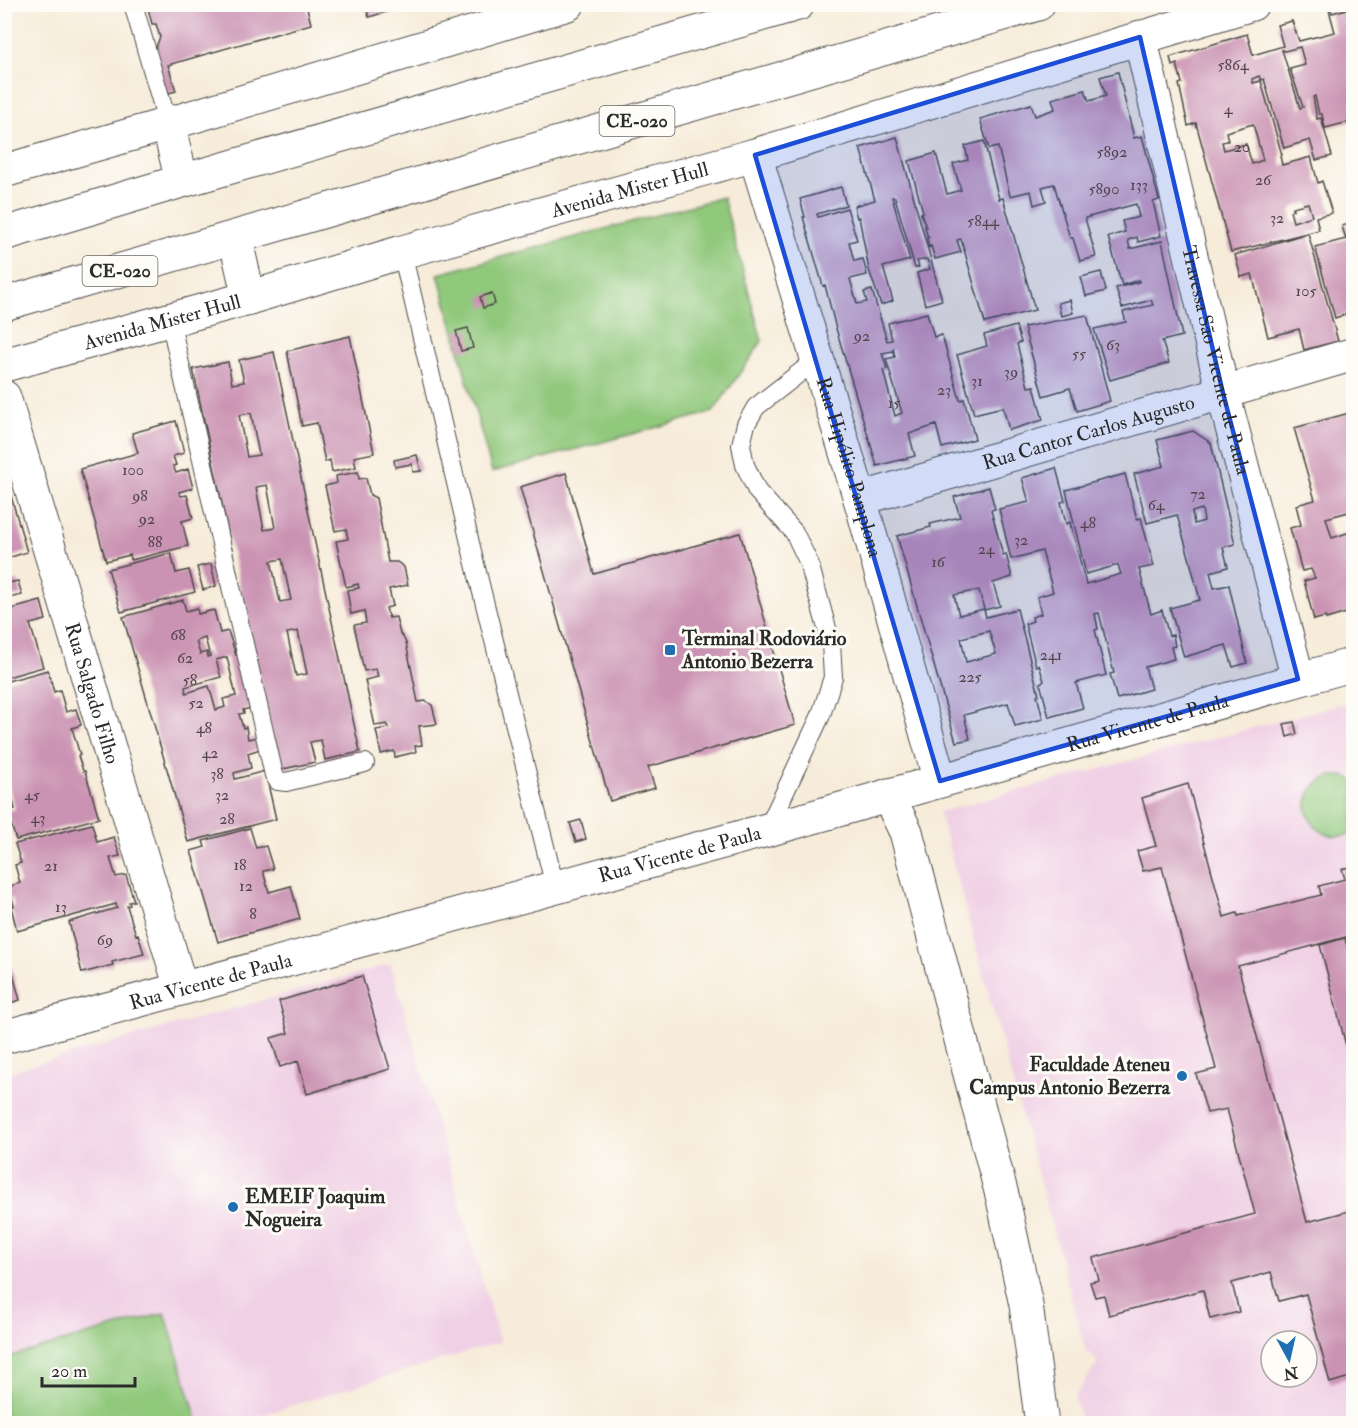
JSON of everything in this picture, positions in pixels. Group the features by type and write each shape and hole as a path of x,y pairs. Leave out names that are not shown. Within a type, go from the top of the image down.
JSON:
{"main road":[{"path":"4,171 568,4"},
{"path":"4,234 798,4"},
{"name":"CE-020","path":"4,304 1038,4"},
{"name":"Avenida Mister Hull","path":"4,365 754,155 1252,4"},
{"name":"Travessa São Vicente de Paula","path":"1140,37 1223,393 1298,679"},
{"path":"168,124 182,181"},
{"name":"Rua Hipólito Pamplona","path":"754,155 860,499 940,781"},
{"path":"235,237 249,298"},
{"name":"Rua Cantor Carlos Augusto","path":"860,499 1353,354"},
{"name":"Rua Salgado Filho","path":"4,398 182,988"},
{"name":"Rua Vicente de Paula","path":"4,1037 767,830 1353,664"},
{"path":"888,795 906,832 1003,1199 1026,1305 1042,1424"}],"lane":[{"path":"133,4 168,124"},
{"path":"402,252 474,560 555,887"},
{"path":"171,320 274,775 278,781 286,782 365,763"},
{"path":"767,830 821,715 833,677 831,643 809,563 794,532 757,491 745,465 741,445 746,424 756,407 816,360"}],"highlighted area":[{"path":"1140,37 1223,393 1298,679 940,781 755,155"}],"shaded area":[{"name":"Faculdade Ateneu Campus Antonio Bezerra","path":"1353,701 1353,1423 1082,1423 1074,1397 1098,1362 1086,1351 939,812"},
{"name":"EMEIF Joaquim Nogueira","path":"391,964 500,1342 235,1423 5,1424 5,1073"}],"green space":[{"path":"723,197 762,341 713,412 492,472 438,274"},
{"path":"1330,776 1344,776 1353,780 1353,833 1341,836 1329,835 1312,823 1307,803 1310,793 1319,782"},
{"path":"165,1313 198,1423 5,1423 5,1358"}],"building":[{"path":"147,4 306,4 311,24 168,65 176,91 165,94 153,55 160,37 156,24 152,24"},
{"path":"365,4 410,4 410,5 369,17"},
{"path":"1331,9 1332,13 1347,9 1353,28 1353,121 1325,128 1322,114 1319,114 1315,96 1313,97 1317,119 1321,118 1332,156 1316,160 1310,140 1284,148 1264,79 1261,80 1259,76 1252,79 1253,83 1261,81 1282,155 1280,156 1282,165 1311,157 1318,183 1322,181 1332,213 1316,217 1319,230 1231,252 1196,123 1188,126 1179,84 1182,83 1177,64 1172,66 1170,57 1247,34 1253,55 1283,46 1277,25 1292,21 1299,41 1335,32 1329,10","holes":["1300,47 1305,65 1290,69 1303,107 1300,108 1282,50","1253,124 1263,160 1252,164 1246,144 1224,150 1222,142 1228,141 1226,132","1308,203 1312,216 1293,222 1290,211 1293,207"]},
{"path":"1118,72 1134,138 1142,136 1159,200 1153,202 1161,236 1138,242 1137,237 1128,240 1130,249 1162,241 1182,336 1162,341 1169,363 1110,380 1094,329 1126,322 1123,312 1153,305 1151,300 1122,308 1116,288 1139,282 1139,280 1122,285 1108,237 1125,232 1122,221 1139,217 1136,204 1085,218 1096,257 1080,261 1073,238 1070,238 1054,184 1042,187 1046,201 1034,205 1031,191 1010,196 998,147 989,149 980,119 1031,104 1035,116 1055,109 1052,99 1085,90 1089,101 1106,96 1100,77"},
{"path":"897,137 942,300 925,305 917,273 930,269 927,259 917,261 919,267 915,268 895,197 892,197 910,260 883,267 893,301 881,305 869,270 859,217 857,218 854,206 875,200 860,148"},
{"path":"984,141 999,199 1003,198 1035,310 985,323 961,239 957,240 961,252 935,259 931,246 929,247 927,238 929,237 909,161 936,153 947,194 961,190 953,164 968,160 965,146"},
{"path":"841,187 846,205 817,214 818,217 847,208 857,240 849,242 854,261 863,259 867,275 850,279 857,304 867,302 864,292 872,290 887,341 892,340 888,323 927,313 934,337 942,335 960,400 964,399 975,439 942,448 936,425 909,434 915,456 877,466 803,217 805,217 800,199","holes":["893,348 895,357 886,359 902,413 895,416 883,370 887,369 882,353 893,351"]},
{"path":"1353,223 1353,255 1351,255 1353,260 1353,312 1335,318 1315,247 1346,239 1342,226"},
{"path":"1308,233 1338,341 1304,350 1299,329 1268,337 1252,274 1241,277 1235,255"},
{"path":"1101,272 1106,291 1086,296 1081,277"},
{"path":"492,293 495,304 483,308 480,297"},
{"path":"1070,300 1073,313 1061,316 1058,303"},
{"path":"1087,315 1110,401 1077,411 1070,388 1043,396 1024,327"},
{"path":"1016,326 1021,342 1017,344 1028,387 1034,386 1043,420 1009,430 1003,407 974,414 957,355 987,346 984,335"},
{"path":"468,328 473,348 461,351 456,331"},
{"path":"350,336 374,453 354,457 356,467 332,472 330,460 325,462 317,423 302,426 287,351"},
{"path":"274,352 360,752 325,760 321,740 310,742 315,762 279,770 193,369 228,362 232,384 244,382 239,360","holes":["251,413 259,455 247,457 239,415","267,485 275,528 264,530 256,487","282,559 291,600 280,602 271,561","298,631 307,674 296,676 287,633"]},
{"path":"1353,412 1353,524 1349,512 1326,518 1332,538 1353,531 1353,611 1314,620 1304,581 1315,578 1311,569 1302,571 1290,528 1301,525 1296,505 1315,500 1294,428"},
{"path":"176,421 184,453 173,456 176,465 173,466 176,473 188,469 193,488 179,492 181,496 187,495 193,518 182,521 188,546 131,560 130,555 106,561 80,469 138,453 132,433"},
{"path":"1193,431 1211,443 1235,544 1223,547 1228,567 1210,572 1214,588 1229,585 1247,663 1233,667 1226,645 1184,657 1170,608 1200,600 1189,557 1177,515 1147,523 1134,474 1164,466 1157,440","holes":["1202,509 1204,521 1194,524 1192,512"]},
{"path":"417,455 421,471 413,472 412,464 395,467 394,460"},
{"path":"1056,468 1065,501 1061,502 1066,524 1070,522 1086,584 1121,574 1118,565 1086,574 1066,490 1125,474 1137,519 1141,518 1154,566 1139,569 1151,614 1162,610 1169,636 1173,635 1175,646 1171,647 1174,659 1145,667 1151,689 1117,699 1110,674 1114,673 1099,613 1095,614 1098,629 1095,630 1106,675 1076,683 1083,708 1049,717 1040,683 1044,681 1039,665 1036,666 1025,624 1033,621 1032,617 1041,614 1037,597 1053,592 1042,551 1011,559 999,509 1029,502 1022,478"},
{"path":"358,472 359,479 366,478 370,495 376,498 388,562 397,562 404,567 408,585 389,589 393,606 386,608 389,618 396,617 400,634 406,643 418,702 426,701 432,705 437,724 419,726 422,745 415,746 416,752 395,757 394,751 381,754 376,730 388,728 387,724 375,726 365,680 378,677 376,669 364,671 354,625 366,623 364,611 351,614 347,590 359,588 358,584 346,587 336,541 348,539 346,529 335,531 325,486 337,483 336,476"},
{"name":"Terminal Rodoviário Antonio Bezerra","path":"566,473 594,574 740,533 795,725 648,767 655,788 610,801 520,487"},
{"path":"5,475 27,552 5,559"},
{"path":"989,487 995,509 991,510 1003,555 1006,554 1012,577 993,583 1000,606 984,610 986,617 1017,609 1043,719 1015,726 1008,703 964,715 970,739 956,742 897,536 931,527 930,524 960,517 954,497","holes":["979,590 984,609 959,615 954,595","989,631 996,654 966,662 961,638"]},
{"path":"171,553 176,573 189,570 195,592 121,612 108,569"},
{"path":"211,564 216,586 203,590 197,567"},
{"path":"18,581 22,595 4,599 4,584"},
{"path":"183,600 186,611 197,608 198,614 214,610 220,633 228,631 236,655 240,654 251,708 239,714 243,728 246,727 248,739 257,737 260,749 248,753 251,768 234,773 235,779 265,771 276,819 188,842 123,617","holes":["205,638 210,656 208,657 207,652 200,654 196,641","227,657 236,696 223,699 225,707 216,710 209,686 186,693 185,687 221,677 216,660"]},
{"path":"41,601 46,620 30,624 43,667 4,678 4,611"},
{"path":"48,670 54,692 60,690 66,712 76,709 81,725 72,728 80,755 78,756 83,771 85,771 99,818 16,840 7,811 15,809 4,769 4,762 9,761 4,750 4,682"},
{"path":"1294,722 1297,734 1287,737 1284,724"},
{"path":"1188,784 1224,917 1237,913 1238,916 1321,895 1319,886 1345,879 1342,869 1353,866 1353,947 1350,936 1238,966 1307,1222 1353,1210 1353,1262 1348,1263 1351,1274 1353,1273 1353,1376 1330,1383 1319,1342 1319,1329 1315,1329 1306,1294 1279,1301 1271,1272 1232,1283 1239,1312 1210,1319 1203,1290 1109,1315 1104,1295 1095,1297 1090,1282 1099,1280 1093,1258 1255,1214 1227,1109 1207,1113 1196,1074 1216,1069 1162,867 1143,871 1137,851 1156,846 1142,798"},
{"path":"581,820 586,839 576,842 570,823"},
{"path":"92,824 97,842 114,837 120,856 110,858 116,877 126,875 134,901 129,902 130,905 127,906 144,954 82,973 69,922 117,908 116,904 17,931 11,907 14,906 12,898 4,900 4,888 20,883 15,865 21,863 15,844"},
{"path":"250,828 256,848 266,846 273,869 263,871 269,892 291,886 300,919 218,942 191,851 205,847 203,841"},
{"path":"1345,938 1353,970 1353,1060 1350,1061 1320,945"},
{"path":"4,941 20,1000 4,1005"},
{"path":"362,976 390,1069 307,1094 298,1061 280,1067 271,1038 288,1033 279,1001"}],"place":[{"name":"Terminal Rodoviário Antonio Bezerra","path":"670,650"},
{"name":"Faculdade Ateneu Campus Antonio Bezerra","path":"1182,1076"},
{"name":"EMEIF Joaquim Nogueira","path":"233,1207"}]}
